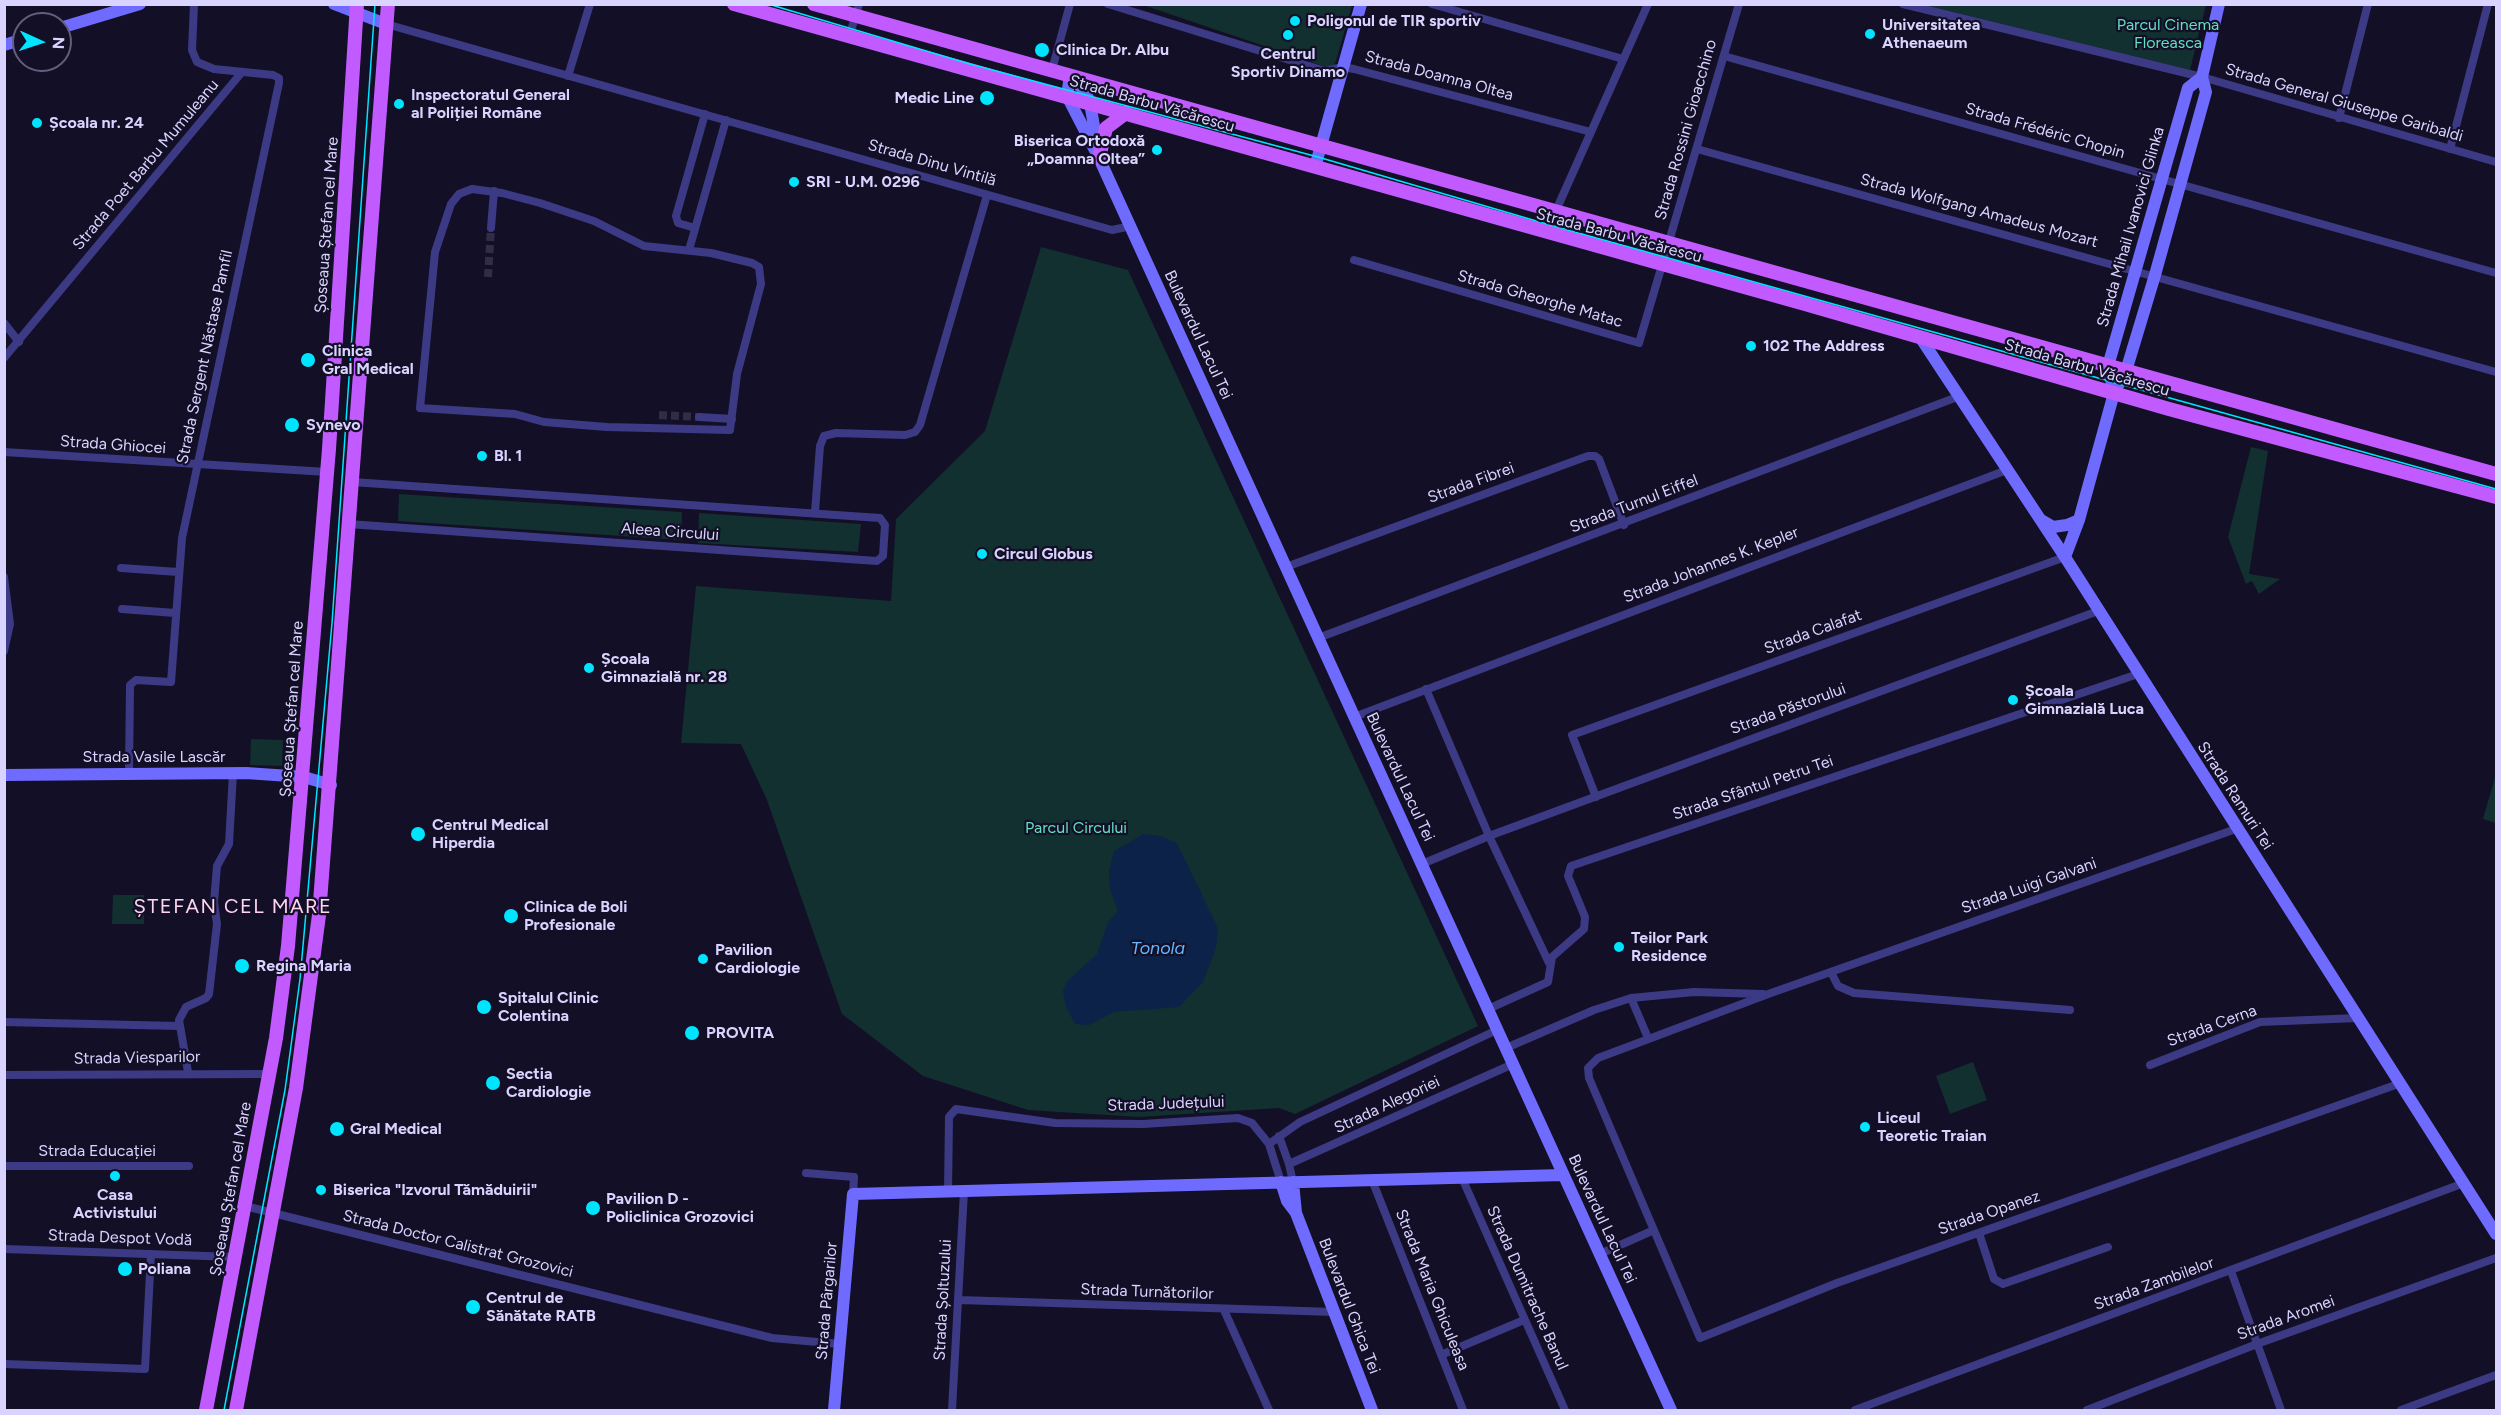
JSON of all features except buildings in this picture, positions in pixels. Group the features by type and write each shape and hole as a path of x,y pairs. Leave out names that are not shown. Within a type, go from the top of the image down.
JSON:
{"main road":[{"path":"236,1410 308,1006 331,785 348,524 388,4"},
{"name":"Strada Barbu Văcărescu","path":"734,4 2114,393 2496,497"},
{"name":"Strada Barbu Văcărescu","path":"814,4 857,10 1052,70 1555,213 2496,474"},
{"name":"Șoseaua Ștefan cel Mare","path":"206,1410 269,1074 288,946 304,777 327,472 357,9"},
{"path":"1099,158 1106,128 1126,113"}],"street":[{"path":"72,24 140,4"},
{"name":"Strada Poet Barbu Mumuleanu","path":"194,4 193,57 197,62 214,69 242,72"},
{"path":"334,4 357,9 386,24"},
{"path":"568,76 590,4"},
{"path":"1052,70 1071,4"},
{"name":"Strada Doamna Oltea","path":"1108,4 1325,71 1343,67 1591,132"},
{"path":"1315,167 1361,4"},
{"path":"1432,4 1623,60"},
{"path":"1546,233 1648,4"},
{"name":"Strada Rossini Gioacchino","path":"1662,265 1739,4"},
{"name":"Strada General Giuseppe Garibaldi","path":"1903,4 2202,77 2496,162"},
{"name":"Strada Mihail Ivanovici Glinka","path":"2065,557 2079,520 2114,393 2126,371 2156,275 2206,92 2202,77 2219,4"},
{"path":"2339,118 2368,4"},
{"path":"2450,149 2488,4"},
{"path":"849,37 857,10"},
{"name":"Strada Dinu Vintilă","path":"386,24 1112,230 1131,226"},
{"name":"Strada Frédéric Chopin","path":"1724,56 2496,273"},
{"name":"Strada Poet Barbu Mumuleanu","path":"4,358 242,72"},
{"name":"Strada Sergent Năstase Pamfil","path":"129,773 130,685 136,680 171,682 182,538 279,83 277,76 242,72"},
{"path":"1067,96 1070,75"},
{"name":"Bulevardul Lacul Tei","path":"1070,75 1086,93 1090,103 1099,158"},
{"name":"Strada Mihail Ivanovici Glinka","path":"2114,393 2108,366 2188,88 2202,77"},
{"name":"Bulevardul Lacul Tei","path":"1067,96 1131,226 1671,1410"},
{"path":"695,228 678,223 676,216 705,114"},
{"path":"689,250 726,120"},
{"name":"Strada Wolfgang Amadeus Mozart","path":"1697,149 2156,275 2496,372"},
{"path":"472,189 494,191 594,221 644,246 689,250 752,263 759,267 761,274 737,374 729,430 607,427 544,422 515,414 420,408 427,312 435,252 441,228 451,204 459,194 472,189"},
{"path":"491,228 494,191"},
{"path":"815,512 820,446 824,436 836,433 905,435 915,432 920,424 987,195"},
{"name":"Strada Gheorghe Matac","path":"1354,260 1639,343 1662,265"},
{"path":"4,323 19,342"},
{"name":"Strada Ramuri Tei","path":"1920,337 2065,557 2236,829 2496,1234"},
{"path":"1946,375 1944,355 1952,346"},
{"name":"Strada Turnul Eiffel","path":"1318,638 1624,525 1960,396"},
{"path":"699,417 732,419"},
{"name":"Strada Ghiocei","path":"4,452 197,466 327,472"},
{"name":"Strada Fibrei","path":"1286,567 1588,456 1595,456 1599,459 1624,525"},
{"name":"Strada Johannes K. Kepler","path":"1354,717 2007,470"},
{"name":"Aleea Circului","path":"348,524 881,559 885,525 883,520 815,512 352,482"},
{"path":"2038,518 2053,527 2079,520"},
{"name":"Strada Calafat","path":"1596,797 1572,735 2065,557"},
{"path":"121,568 178,572"},
{"path":"4,577 10,624 4,651"},
{"path":"122,609 175,613"},
{"name":"Strada Păstorului","path":"1422,864 1489,836 2098,611"},
{"name":"Strada Sfântul Petru Tei","path":"1488,1009 1548,982 1551,974 1549,963 1560,948 1584,929 1586,923 1568,876 1571,866 2138,674"},
{"path":"1426,689 1489,836 1549,963"},
{"path":"188,1072 179,1026 186,1007 206,998 209,994 217,924 214,910 217,866 229,844 233,773"},
{"name":"Strada Vasile Lascăr","path":"4,775 233,773 304,777 331,785"},
{"name":"Strada Luigi Galvani","path":"1648,1038 2236,829"},
{"path":"1831,972 1838,986 1854,993 2070,1010"},
{"name":"Strada Luigi Galvani","path":"1506,1048 1594,1010 1631,998 1694,992 1766,995"},
{"path":"1631,998 1648,1038"},
{"name":"Strada Cerna","path":"2150,1065 2260,1022 2358,1018"},
{"path":"4,1022 179,1026"},
{"path":"1287,1182 1269,1144 1279,1136 1300,1122 1497,1030"},
{"name":"Strada Opanez","path":"1648,1038 1598,1058 1588,1068 1589,1078 1700,1338 1826,1287 2401,1083"},
{"name":"Strada Alegoriei","path":"1289,1164 1513,1064"},
{"name":"Strada Viesparilor","path":"4,1075 188,1072 269,1074"},
{"name":"Strada Județului","path":"948,1192 949,1117 956,1109 1055,1123 1143,1124 1238,1118 1252,1123 1269,1144"},
{"path":"1279,1136 1289,1164 1287,1182"},
{"name":"Strada Educației","path":"4,1166 189,1166"},
{"path":"806,1173 854,1177 853,1194 1563,1175"},
{"name":"Strada Dumitrache Banul","path":"1462,1178 1564,1410"},
{"name":"Strada Maria Ghiculeasa","path":"1372,1180 1464,1410"},
{"name":"Bulevardul Ghica Tei","path":"1287,1182 1287,1201 1296,1213 1372,1410"},
{"name":"Strada Zambilelor","path":"1855,1410 2464,1183"},
{"name":"Strada Șoltuzului","path":"952,1410 964,1191"},
{"name":"Strada Pârgarilor","path":"834,1410 853,1194"},
{"name":"Strada Doctor Calistrat Grozovici","path":"245,1206 772,1338 840,1344"},
{"path":"1600,1254 1654,1230"},
{"path":"1979,1233 1994,1279 2003,1284 2108,1247"},
{"name":"Strada Despot Vodă","path":"4,1249 235,1257"},
{"path":"4,1364 145,1369 150,1254"},
{"name":"Strada Aromei","path":"2087,1410 2257,1344 2496,1258"},
{"path":"2231,1271 2281,1410"},
{"name":"Strada Turnătorilor","path":"959,1300 1334,1312"},
{"path":"1224,1310 1269,1410"},
{"path":"1441,1355 1524,1320"},
{"path":"2401,1410 2496,1375"}],"green space":[{"name":"Centrul Sportiv Dinamo","path":"1143,5 1352,5 1336,61 1334,65 1326,67"},
{"name":"Parcul Cinema Floreasca","path":"1924,5 2206,5 2190,70"},
{"name":"Parcul Circului","path":"1041,247 1128,270 1478,1026 1295,1114 1279,1108 1139,1117 1028,1110 923,1076 842,1014 767,800 741,744 681,743 696,586 891,601 896,519 985,431"},
{"path":"2251,447 2268,451 2249,574 2280,579 2259,594 2252,581 2246,584 2228,537"},
{"path":"399,494 682,512 681,540 398,521"},
{"path":"699,513 861,524 858,552 698,543"},
{"path":"251,739 283,740 282,766 250,765"},
{"path":"2496,774 2496,823 2483,819"},
{"path":"113,895 144,895 144,924 112,924"},
{"path":"1973,1062 1987,1100 1950,1114 1936,1076"}],"water":[{"name":"Tonola","path":"1144,834 1160,836 1177,843 1218,928 1216,948 1203,982 1179,1007 1114,1012 1089,1025 1075,1024 1066,1007 1063,991 1067,981 1097,954 1108,922 1118,911 1110,890 1109,871 1114,851"}],"tunnel":[{"path":"488,277 491,228"},
{"path":"659,415 699,417"}],"tram line":[{"path":"224,1410 285,1090 300,979 332,623 375,4"},
{"path":"768,4 970,64 1318,157 1550,225 2496,489"}],"place":[{"name":"Poligonul de TIR sportiv","path":"1295,21"},
{"name":"Universitatea Athenaeum","path":"1870,34"},
{"name":"Centrul Sportiv Dinamo","path":"1288,35"},
{"name":"Clinica Dr. Albu","path":"1042,50"},
{"name":"Medic Line","path":"987,98"},
{"name":"Inspectoratul General al Poliției Române","path":"399,104"},
{"name":"Școala nr. 24","path":"37,123"},
{"name":"Biserica Ortodoxă „Doamna Oltea”","path":"1157,150"},
{"name":"SRI - U.M. 0296","path":"794,182"},
{"name":"102 The Address","path":"1751,346"},
{"name":"Clinica Gral Medical","path":"308,360"},
{"name":"Synevo","path":"292,425"},
{"name":"Bl. 1","path":"482,456"},
{"name":"Circul Globus","path":"982,554"},
{"name":"Școala Gimnazială nr. 28","path":"589,668"},
{"name":"Școala Gimnazială Luca","path":"2013,700"},
{"name":"Centrul Medical Hiperdia","path":"418,834"},
{"name":"Clinica de Boli Profesionale","path":"511,916"},
{"name":"Teilor Park Residence","path":"1619,947"},
{"name":"Pavilion Cardiologie","path":"703,959"},
{"name":"Regina Maria","path":"242,966"},
{"name":"Spitalul Clinic Colentina","path":"484,1007"},
{"name":"PROVITA","path":"692,1033"},
{"name":"Sectia Cardiologie","path":"493,1083"},
{"name":"Liceul Teoretic Traian","path":"1865,1127"},
{"name":"Gral Medical","path":"337,1129"},
{"name":"Casa Activistului","path":"115,1176"},
{"name":"Biserica \"Izvorul Tămăduirii\"","path":"321,1190"},
{"name":"Pavilion D - Policlinica Grozovici","path":"593,1208"},
{"name":"Poliana","path":"125,1269"},
{"name":"Centrul de Sănătate RATB","path":"473,1307"}],"district":[{"name":"ȘTEFAN CEL MARE","path":"233,907"}]}
